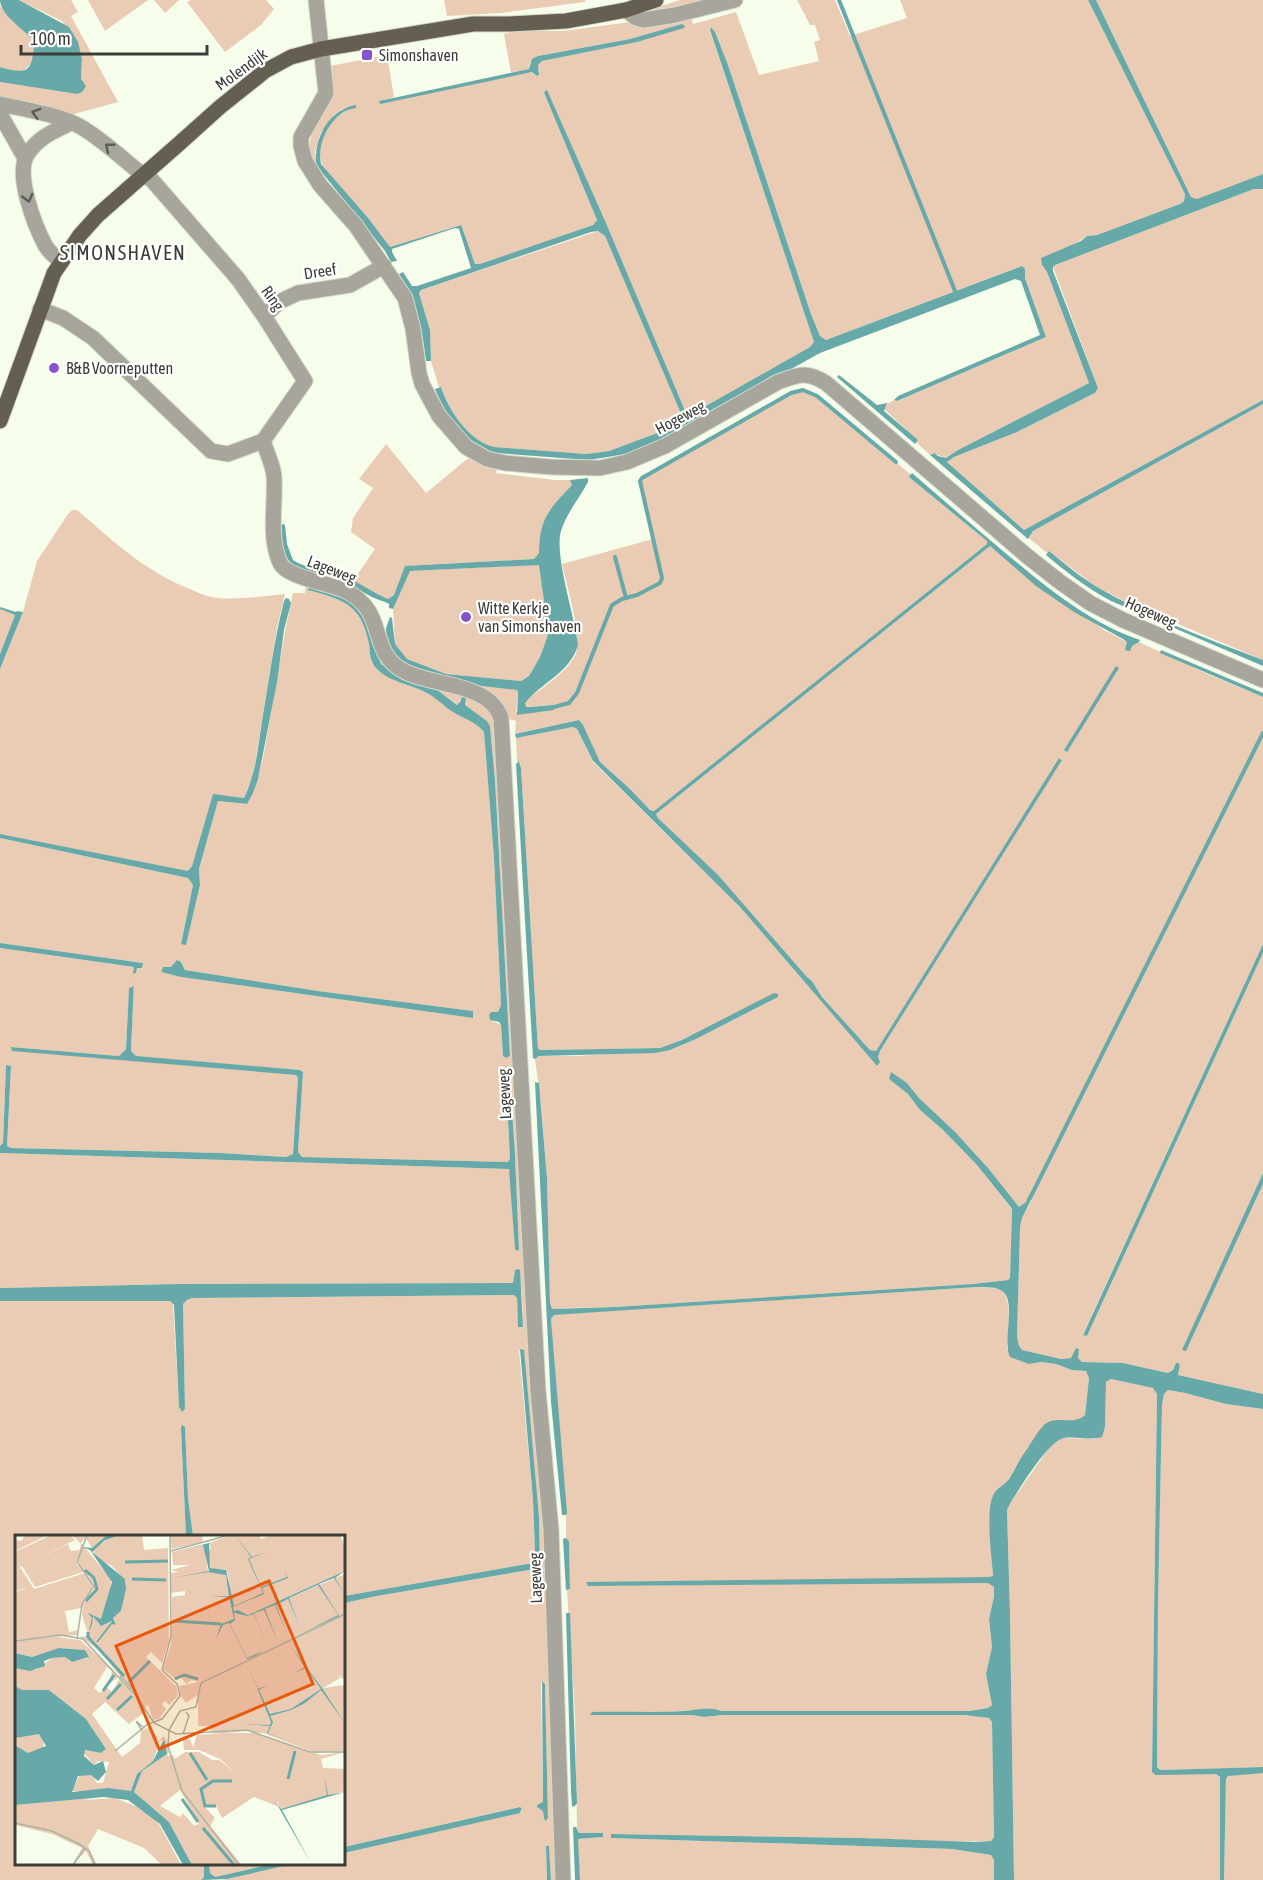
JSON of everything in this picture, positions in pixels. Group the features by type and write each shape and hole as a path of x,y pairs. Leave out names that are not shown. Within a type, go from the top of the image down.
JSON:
{"main road":[{"name":"Molendijk","path":"0,421 54,273 80,235 98,215 220,107 265,71 291,57 321,49 473,24 567,21 626,10 656,0"}],"street":[{"name":"Hogeweg","path":"316,0 326,93 302,137 301,146 305,161 320,185 356,226 405,298 413,329 419,374 428,396 439,416 459,440 476,454 505,463 551,467 600,468 627,462 665,446 778,382 794,376 810,375 826,383 1027,555 1090,603 1123,620 1263,680"},
{"name":"Molendijk","path":"626,10 636,18 644,20 735,0"},
{"name":"Ring","path":"0,104 71,123 99,139 144,176 151,179 238,279 305,381 263,441"},
{"path":"0,114 25,158"},
{"path":"62,261 52,255 45,244 27,196 23,169 25,158 33,146 46,135 71,123"},
{"name":"Dreef","path":"264,316 298,292 350,285 384,266"},
{"path":"40,309 63,318 93,338 212,451 228,454 263,441"},
{"name":"Lageweg","path":"263,441 274,473 274,531 280,563 285,569 293,574 333,586 361,600 372,614 381,645 386,656 393,663 403,671 480,694 493,703 499,710 501,718 538,1390 551,1529 563,1880"}],"shaded area":[{"path":"19,0 71,0 78,12 71,16 118,102 67,116 0,102 0,82 77,94 81,79 82,59 62,21"},
{"path":"88,0 148,0 105,31"},
{"path":"154,0 179,0 165,13"},
{"path":"191,0 266,0 274,9 261,25 225,52 187,2"},
{"path":"444,0 585,0 585,2 501,13 447,16"},
{"path":"680,0 722,0 668,14 642,12"},
{"path":"797,0 835,0 850,36 907,18 900,0 1088,0 1185,194 1184,201 1180,204 1097,235 1087,236 1042,265 1047,272 1089,383 946,458 932,453 930,455 916,442 917,440 884,409 886,404 1046,337 1021,266 826,340 820,336 728,65 711,27 710,31 814,342 810,347 690,415 686,413 606,223 547,91 544,92 545,95 597,220 593,225 480,264 475,264 460,225 390,247 369,219 326,171 320,156 325,132 342,113 356,108 343,109 335,114 321,132 315,152 316,165 312,166 309,147 316,126 329,101 332,80 330,66 387,55 394,97 380,101 532,72 537,76 539,75 538,65 542,61 637,42 682,24 630,39 538,56 530,63 529,69 511,73 504,34 519,31 564,31 630,22 691,18 693,24 736,12 759,75 819,61 814,42 820,40 815,25 810,25"},
{"path":"1096,0 1263,0 1263,174 1197,199 1191,197"},
{"path":"0,6 34,41 33,62 23,71 12,71 0,67"},
{"path":"1254,189 1263,189 1263,400 1024,530 947,462 954,457 1017,432 1095,393 1098,388 1053,267"},
{"path":"598,231 605,236 682,417 680,421 660,432 609,451 586,454 494,447 485,444 461,424 439,387 431,361 430,330 419,293 421,290"},
{"path":"803,390 817,396 910,474 910,478 987,541 987,544 654,811 650,810 600,762 579,720 515,734 516,721 505,718 471,684 517,690 516,712 553,705 525,707 528,699 562,672 576,653 577,633 562,564 653,539 640,481 642,478 791,393"},
{"path":"1263,404 1263,660 1126,602 1095,586 1029,538 1033,531"},
{"path":"386,444 426,493 472,455 498,464 496,473 570,480 572,485 547,515 541,531 539,553 534,559 406,566 394,595 388,599 353,581 375,549 351,532 353,518 373,488 359,479"},
{"path":"72,510 77,510 119,546 157,573 201,594 211,597 248,598 285,594 277,628 253,776 244,798 213,795 192,866 188,872 0,834 0,669 23,612 37,561"},
{"path":"990,546 1104,630 1127,642 1125,649 1139,642 1263,697 1263,944 1083,1334 1087,1336 1263,953 1263,1173 1207,1296 1186,1351 1263,1184 1263,1394 1178,1375 1180,1365 1176,1363 1173,1370 1168,1373 1123,1363 1082,1362 1077,1358 1061,1359 1022,1350 1017,1337 1020,1230 1021,1216 1029,1206 1031,1199 1019,1207 973,1151 919,1098 907,1083 889,1079 908,1094 919,1109 977,1165 1012,1210 1010,1278 1008,1280 615,1307 554,1310 550,1308 547,1178 535,1059 539,1056 670,1050 775,999 660,1048 538,1049 521,768 520,762 517,762 516,738 573,727 577,729 593,762 740,907 877,1066 880,1051 1062,759 1059,758 876,1051 870,1050 718,876 656,814"},
{"path":"540,565 548,635 540,657 529,676 521,681 446,674 407,659 400,652 395,644 393,609 409,571"},
{"path":"307,581 342,592 358,603 364,611 382,653 390,664 408,676 464,691 458,705 435,688 403,676 381,664 368,625 350,600 322,589 309,586 308,590 341,601 356,612 366,631 373,664 383,674 431,695 484,732 494,858 501,1005 498,1012 491,1012 489,1015 490,1020 501,1025 503,1056 506,1058 510,1056 490,727 487,721 465,705 467,692 486,702 493,709 497,719 511,917 526,1187 531,1330 548,1531 560,1880 551,1880 549,1846 546,1847 547,1880 222,1880 289,1865 345,1865 345,1853 522,1812 519,1807 345,1847 345,1603 540,1567 539,1517 522,1349 519,1351 533,1500 535,1552 533,1563 345,1596 345,1535 193,1535 188,1498 185,1427 183,1426 181,1429 186,1535 15,1535 15,1865 204,1865 204,1877 201,1880 0,1880 0,1301 170,1301 173,1304 179,1407 182,1412 185,1409 183,1304 192,1298 514,1295 517,1298 518,1327 523,1327 519,1269 515,1270 513,1283 177,1284 0,1288 0,1153 510,1169 515,1249 517,1251 519,1249 510,1082 506,1084 510,1158 508,1162 302,1157 298,1153 303,1072 300,1070 136,1057 131,1051 134,986 129,988 126,1049 119,1056 12,1047 12,1050 296,1075 298,1078 293,1154 286,1157 221,1153 11,1148 7,1146 11,1066 6,1065 3,1143 0,1146 0,948 134,967 134,974 137,967 142,968 143,963 0,943 0,838 188,878 193,885 181,943 186,944 200,885 199,869 218,801 246,804 259,776 293,593 305,593","holes":["177,961 181,962 185,970 318,991 473,1011 473,1018 181,977 161,972 163,967 171,967","542,1681 545,1684 548,1818 547,1821 544,1819 543,1811 537,1807 543,1803"]},
{"path":"0,609 15,615 0,654"},
{"path":"977,1287 999,1289 1005,1294 1009,1318 1007,1349 1029,1364 1041,1362 1086,1371 1089,1378 1085,1415 1074,1420 1055,1421 1019,1461 1008,1480 995,1492 989,1520 993,1576 588,1586 988,1582 994,1587 989,1619 992,1647 986,1674 992,1705 988,1708 969,1711 721,1711 707,1709 590,1715 704,1717 722,1715 964,1715 989,1718 992,1722 994,1837 991,1841 944,1842 862,1838 612,1834 611,1838 952,1849 991,1855 994,1860 994,1880 580,1880 578,1839 602,1837 603,1834 579,1833 577,1828 575,1713 567,1590 570,1589 569,1541 566,1538 551,1319 554,1315 564,1314"},
{"path":"1111,1379 1154,1388 1157,1394 1152,1772 1216,1774 1220,1777 1220,1880 1014,1880 1007,1510 1051,1445 1062,1438 1096,1439 1105,1427 1106,1382"},
{"path":"1168,1390 1226,1404 1263,1409 1263,1767 1160,1770 1157,1767 1162,1405 1164,1394"},
{"path":"1241,1773 1263,1773 1263,1880 1224,1880 1226,1779 1228,1776"},
{"path":"209,1865 268,1865 215,1877 210,1873"}],"water":[{"path":"0,0 19,0 69,27 78,42 82,59 81,79 86,86 82,92 77,94 0,82 0,67 17,71 28,68 32,59 34,41 8,17"},
{"path":"1088,0 1096,0 1191,197 1197,199 1263,174 1263,189 1254,189 1055,265 1053,271 1098,388 1095,393 1017,432 954,457 947,462 1024,530 1263,400 1263,404 1033,531 1028,539 930,455 934,453 946,458 1089,383 1041,258 1081,241 1087,236 1097,235 1180,204 1184,201 1185,194"},
{"path":"682,24 684,28 637,42 542,61 538,65 539,75 537,76 532,72 380,104 379,101 529,69 532,59 538,56 630,39"},
{"path":"711,27 728,65 820,336 826,340 1022,266 1025,269 1025,278 1046,337 897,401 894,400 898,396 1040,335 1021,281 1015,279 820,353 685,428 626,454 589,460 495,453 485,449 458,428 435,389 441,387 449,406 468,432 485,444 494,447 586,454 609,451 660,432 680,421 682,416 605,236 598,231 591,232 421,290 419,293 430,330 431,361 426,361 418,316 399,274 403,272 412,286 417,286 471,268 459,229 455,228 392,249 397,261 391,262 385,251 316,165 320,135 338,113 356,105 356,108 342,113 328,129 320,150 321,164 390,247 461,225 475,264 480,264 593,225 597,220 545,95 544,92 547,90 686,413 690,415 810,347 814,342 710,30"},
{"path":"839,375 877,405 887,403 884,411 918,440 915,444 837,377"},
{"path":"912,473 1067,602 1102,623 1140,640 1132,646 1130,651 1127,651 1125,649 1127,642 1074,612 1036,586 990,546 656,814 718,875 812,981 822,997 870,1050 876,1051 1059,758 1062,760 880,1051 878,1057 880,1062 877,1066 740,907 593,761 577,729 573,727 516,738 515,734 579,720 600,762 650,810 654,811 987,544 987,541 910,478"},
{"path":"588,478 588,482 563,525 560,542 560,555 578,645 569,663 525,703 526,707 553,705 554,710 517,715 517,690 465,684 404,666 387,644 386,628 390,617 395,644 407,659 446,674 521,681 529,676 540,657 548,635 539,565 410,571 393,609 389,608 389,604 334,577 298,568 289,561 283,549 281,525 283,524 293,560 304,566 342,575 388,599 394,595 405,566 534,559 539,553 543,523 551,508 572,485 570,480"},
{"path":"1049,551 1084,579 1117,598 1178,627 1263,660 1263,666 1111,601 1061,568 1046,555"},
{"path":"309,586 345,597 361,610 381,664 403,676 435,688 457,705 464,691 467,692 465,705 487,721 490,726 510,1056 506,1058 503,1056 501,1025 499,1022 490,1020 489,1015 491,1012 498,1012 501,1005 494,858 484,732 431,695 395,680 377,669 371,658 366,631 356,612 341,601 308,590"},
{"path":"286,598 291,603 284,630 277,682 258,779 247,804 218,801 199,869 200,885 186,945 181,944 193,885 188,878 0,838 0,834 188,871 192,866 213,794 244,798 248,789 256,760 274,646"},
{"path":"0,607 23,612 0,669 0,654 15,615"},
{"path":"1161,650 1263,693 1263,697 1160,653"},
{"path":"1116,666 1119,668 1067,752 1064,750"},
{"path":"519,761 538,1049 660,1048 682,1040 774,993 778,994 778,997 670,1050 655,1053 533,1058 516,764"},
{"path":"0,943 143,963 142,968 137,968 136,973 133,974 134,967 0,948"},
{"path":"1263,944 1263,953 1087,1336 1083,1335"},
{"path":"177,960 181,962 185,970 318,991 473,1011 473,1018 181,977 161,972 163,967 171,967"},
{"path":"134,986 131,1051 136,1056 303,1072 298,1152 302,1157 508,1162 510,1158 506,1083 510,1082 519,1250 515,1249 509,1169 0,1153 0,1146 3,1143 6,1065 11,1066 7,1146 11,1148 221,1153 286,1157 293,1154 298,1078 296,1075 12,1051 11,1047 119,1056 126,1049 129,988"},
{"path":"891,1072 907,1083 919,1098 956,1133 1019,1207 1026,1202 1028,1197 1031,1199 1020,1230 1017,1337 1022,1350 1061,1359 1071,1358 1076,1348 1079,1349 1078,1358 1082,1362 1123,1363 1168,1373 1178,1363 1180,1365 1178,1375 1263,1394 1263,1409 1226,1404 1168,1390 1164,1394 1162,1405 1157,1767 1160,1770 1263,1767 1263,1773 1228,1776 1226,1779 1224,1880 1220,1880 1220,1777 1216,1774 1156,1775 1152,1772 1157,1394 1153,1388 1111,1379 1106,1382 1105,1427 1102,1437 1064,1438 1058,1441 1035,1465 1007,1510 1014,1880 994,1880 994,1860 991,1855 952,1849 611,1838 611,1834 974,1842 991,1841 994,1837 992,1722 989,1718 964,1715 722,1715 704,1717 590,1715 592,1712 673,1712 708,1709 721,1711 969,1711 988,1708 992,1705 986,1674 992,1647 989,1619 994,1587 988,1583 588,1586 586,1582 993,1576 989,1520 995,1492 1009,1479 1045,1424 1055,1420 1075,1420 1085,1415 1089,1378 1086,1371 1041,1362 1029,1364 1010,1357 1007,1341 1008,1303 1000,1289 977,1287 554,1315 551,1319 567,1513 562,1515 551,1402 535,1082 539,1083 547,1178 552,1309 615,1307 1008,1280 1010,1278 1012,1209 977,1165 919,1109 908,1094 889,1079"},
{"path":"1263,1173 1263,1184 1186,1351 1182,1350"},
{"path":"515,1270 520,1270 523,1327 518,1327 517,1298 514,1295 192,1298 187,1300 183,1304 185,1409 182,1412 179,1407 174,1305 170,1301 0,1301 0,1288 177,1284 513,1283"},
{"path":"520,1349 524,1350 539,1517 540,1567 345,1603 345,1596 533,1563 535,1552 533,1500"},
{"path":"182,1425 185,1427 188,1498 193,1535 186,1535"},
{"path":"566,1538 569,1541 570,1589 566,1590 563,1539"},
{"path":"566,1613 570,1613 577,1803 574,1807 571,1792"},
{"path":"542,1681 545,1684 548,1818 546,1821 543,1811 537,1807 543,1802"},
{"path":"520,1807 522,1809 520,1813 345,1853 345,1847"},
{"path":"573,1827 576,1827 579,1833 603,1833 603,1837 578,1839 580,1880 575,1880"},
{"path":"546,1846 549,1846 551,1880 547,1880"},
{"path":"204,1865 209,1865 210,1873 215,1877 268,1865 289,1865 227,1879 201,1880 204,1877"}],"waterway":[{"path":"839,0 955,291"},
{"path":"554,707 569,703 577,693 612,605 660,583 662,578 640,481 642,478 791,393 803,390 817,396 896,462"},
{"path":"615,557 626,598"},
{"path":"1030,1198 1263,733"}],"place":[{"name":"Simonshaven","path":"367,55"},
{"name":"B&B Voorneputten","path":"54,368"},
{"name":"Witte Kerkje van Simonshaven","path":"466,617"}],"district":[{"name":"SIMONSHAVEN","path":"123,252"}]}
